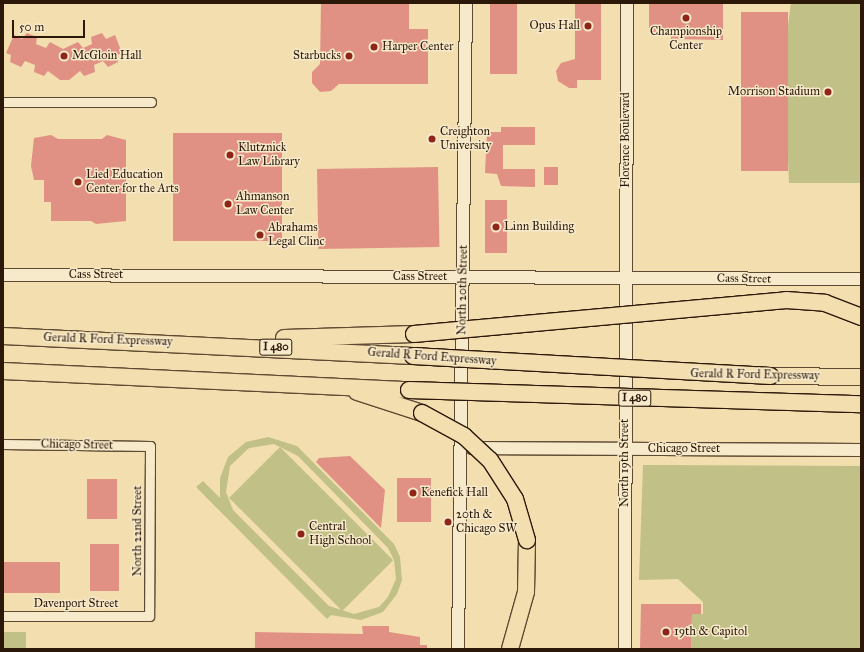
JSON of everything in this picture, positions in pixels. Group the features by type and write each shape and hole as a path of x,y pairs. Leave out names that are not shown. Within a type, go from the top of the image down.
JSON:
{"highway":[{"path":"139,341 414,334 786,300 825,302 861,317"},
{"name":"Gerald R Ford Expressway","path":"3,336 139,341 700,374 861,377"},
{"name":"I 480","path":"3,371 347,388 861,404"},
{"path":"347,388 407,408 440,421 475,445 495,466 516,503 527,540 528,573 524,603 510,649"}],"main road":[{"name":"North 20th Street","path":"458,649 459,447 463,277 466,3"},
{"name":"Florence Boulevard","path":"626,3 626,278"},
{"name":"Cass Street","path":"3,275 861,279"},
{"name":"North 19th Street","path":"625,649 626,278"},
{"name":"Chicago Street","path":"459,447 861,450"}],"street":[{"path":"3,102 151,102"},
{"name":"Chicago Street","path":"3,444 150,446"},
{"name":"North 22nd Street","path":"149,616 150,446"},
{"name":"Davenport Street","path":"3,616 149,616"}],"green space":[{"name":"Morrison Stadium","path":"791,3 861,3 861,183 789,183 784,55"},
{"path":"268,437 297,446 394,544 400,557 402,580 397,594 383,612 361,620 331,615 327,619 196,487 203,481 220,498 220,478 228,457 246,442","holes":["274,444 298,456 388,548 394,560 396,579 388,597 379,607 354,614 329,606 233,510 226,492 230,466 249,448"]},
{"path":"280,447 393,560 342,611 229,498"},
{"path":"643,465 861,466 861,649 691,649 692,614 703,614 703,602 678,579 639,580"},
{"path":"3,632 26,632 26,649 3,649"}],"building":[{"name":"Harper Center","path":"321,3 409,3 409,29 428,29 428,84 339,84 331,91 320,92 312,83 312,72 320,64"},
{"name":"Opus Hall","path":"490,3 517,3 517,74 490,74"},
{"name":"Opus Hall","path":"575,3 601,3 601,80 577,80 577,88 569,88 558,81 556,71 561,63 575,59"},
{"name":"Championship Center","path":"649,3 723,3 723,40 671,39 671,33 649,32"},
{"name":"Morrison Stadium","path":"741,12 788,12 788,171 741,171"},
{"name":"McGloin Hall","path":"27,33 37,37 36,44 46,48 50,42 63,49 78,42 83,48 92,44 91,37 102,33 106,39 115,35 122,53 117,55 118,62 108,67 103,61 94,65 95,72 84,76 80,71 69,80 60,80 48,71 44,76 34,72 35,65 25,61 21,67 10,62 11,55 6,53 14,35 22,39"},
{"path":"501,127 535,127 535,145 503,145 503,169 535,169 535,187 501,186 497,174 485,173 487,132 501,132"},
{"name":"Ahmanson Law Center","path":"173,133 282,133 282,241 173,241"},
{"path":"51,135 58,139 102,139 107,135 126,140 126,221 96,224 91,221 51,221 51,202 44,202 44,180 34,180 31,166 34,138"},
{"path":"438,167 439,247 318,249 317,169"},
{"path":"544,167 558,167 558,185 544,185"},
{"name":"Linn Building","path":"485,200 507,200 507,253 485,253"},
{"path":"350,456 385,490 381,528 316,462 319,458"},
{"name":"Kenefick Hall","path":"397,478 431,478 431,522 397,522"},
{"path":"87,479 117,479 117,519 87,519"},
{"path":"90,544 119,544 119,591 90,591"},
{"path":"3,562 60,562 60,593 3,593"},
{"name":"19th & Capitol","path":"641,604 701,604 701,614 692,614 691,649 640,649"},
{"path":"362,626 389,626 389,632 420,637 420,645 427,645 427,649 255,648 255,632 363,634"}],"place":[{"name":"Championship Center","path":"686,18"},
{"name":"Opus Hall","path":"588,26"},
{"name":"Harper Center","path":"374,47"},
{"name":"McGloin Hall","path":"64,56"},
{"name":"Starbucks","path":"349,56"},
{"name":"Morrison Stadium","path":"828,92"},
{"name":"Creighton University","path":"432,139"},
{"name":"Klutznick Law Library","path":"230,155"},
{"name":"Lied Education Center for the Arts","path":"78,182"},
{"name":"Ahmanson Law Center","path":"228,204"},
{"name":"Linn Building","path":"496,227"},
{"name":"Abrahams Legal Clinc","path":"260,235"},
{"name":"Kenefick Hall","path":"413,493"},
{"name":"20th & Chicago SW","path":"448,522"},
{"name":"Central High School","path":"301,534"},
{"name":"19th & Capitol","path":"666,632"}]}
